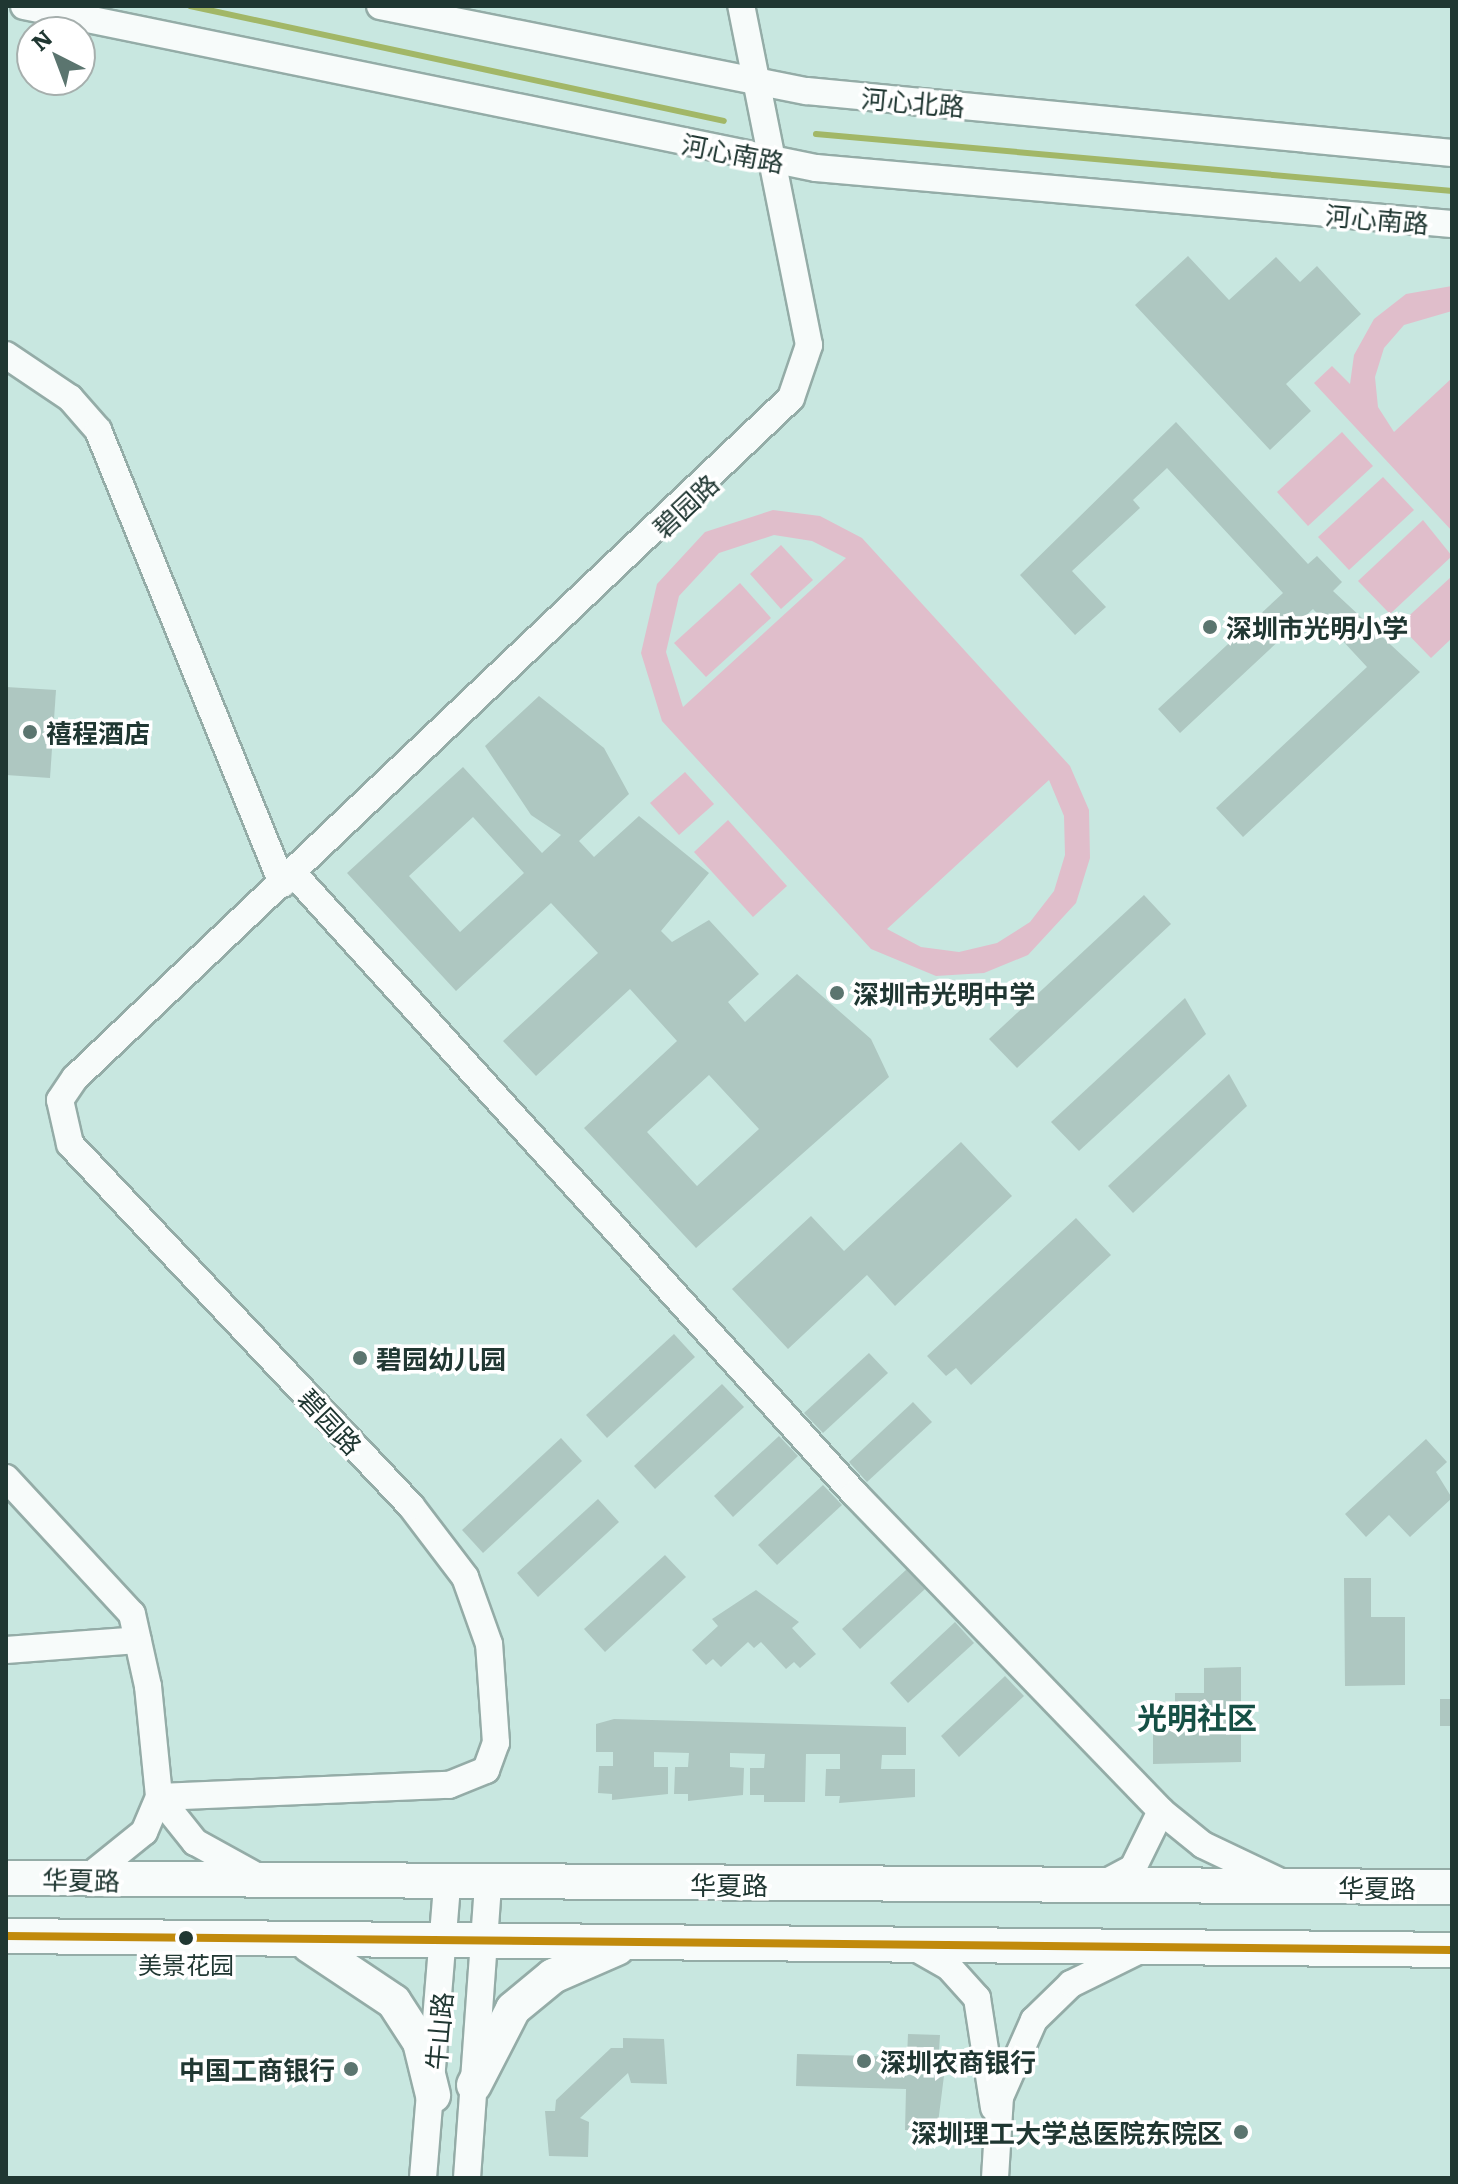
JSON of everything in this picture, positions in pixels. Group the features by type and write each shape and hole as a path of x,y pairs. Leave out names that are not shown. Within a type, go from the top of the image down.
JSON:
{"main road":[{"name":"华夏路","path":"6,1878 1452,1887"},
{"path":"6,1936 1452,1950"},
{"path":"301,1941 349,1965 394,2002 420,2042 433,2095"},
{"path":"474,2085 495,2036 531,1991 633,1942"}],"street":[{"name":"河心南路","path":"24,6 770,160 1452,224"},
{"name":"河心北路","path":"380,6 756,83 1452,153"},
{"name":"碧园路","path":"159,1797 449,1785 486,1770 496,1743 489,1644 465,1577 411,1506 70,1144 61,1122 60,1100 75,1078 791,398 809,345 741,6"},
{"path":"6,355 70,398 104,443 287,878 855,1494 1161,1811 1203,1845 1291,1886"},
{"path":"6,1478 124,1602 138,1640 159,1797 144,1832 86,1879"},
{"path":"6,1650 138,1640"},
{"path":"159,1797 195,1842 268,1882"},
{"path":"1101,1885 1133,1868 1161,1811"},
{"name":"牛山路","path":"423,2178 446,1940 447,1883"},
{"name":"牛山路","path":"467,2178 488,1883"},
{"path":"909,1945 949,1967 977,1998 996,2123 995,2178"},
{"path":"996,2123 1018,2047 1052,1999 1096,1968 1147,1947"}],"shaded area":[{"path":"1452,286 1452,311 1404,325 1384,348 1375,377 1378,407 1394,432 1452,378 1452,531 1314,383 1332,366 1350,384 1354,355 1374,319 1406,294"},
{"path":"1342,432 1373,466 1308,526 1277,492"},
{"path":"1383,477 1414,510 1349,570 1318,537"},
{"path":"773,510 820,516 862,538 1070,766 1089,810 1090,858 1076,903 1028,955 984,973 936,976 871,949 662,721 641,653 657,584 705,532","holes":["774,535 812,541 846,558 683,707 666,652 679,596 719,553","1049,780 1064,816 1065,855 1054,891 1030,922 997,943 959,952 921,947 887,929"]},
{"path":"1423,520 1452,556 1390,614 1358,581"},
{"path":"781,545 813,580 781,609 750,574"},
{"path":"1452,576 1452,638 1431,658 1399,625"},
{"path":"740,583 771,618 706,677 674,643"},
{"path":"685,772 714,804 679,835 650,803"},
{"path":"728,820 787,886 753,917 694,852"}],"building":[{"path":"1188,256 1229,300 1276,257 1300,282 1317,266 1361,314 1286,384 1311,411 1270,450 1135,305"},
{"path":"1176,422 1308,564 1317,556 1342,582 1333,591 1420,672 1243,837 1216,808 1367,667 1313,609 1180,733 1158,709 1283,593 1167,468 1133,500 1140,508 1072,571 1106,607 1075,635 1020,575"},
{"name":"禧程酒店","path":"6,687 56,690 50,778 6,775"},
{"path":"539,696 604,748 629,794 579,841 594,857 639,816 709,873 661,931 672,942 709,920 759,974 728,1002 745,1022 797,974 871,1039 889,1077 696,1248 584,1128 677,1041 630,989 536,1076 503,1041 598,953 551,903 456,991 347,873 463,767 542,853 561,835 531,815 485,746","holes":["473,817 524,873 460,932 409,876","709,1075 759,1129 697,1186 647,1132"]},
{"path":"1144,895 1171,924 1017,1068 989,1039"},
{"path":"1185,998 1206,1034 1079,1151 1051,1122"},
{"path":"1229,1074 1247,1106 1133,1213 1108,1186"},
{"path":"961,1142 1012,1196 895,1306 867,1275 788,1349 732,1289 811,1216 844,1251"},
{"path":"1076,1218 1111,1255 971,1385 956,1368 946,1376 927,1356"},
{"path":"674,1334 695,1357 607,1438 586,1415"},
{"path":"869,1353 888,1373 823,1433 804,1413"},
{"path":"722,1384 744,1407 655,1489 634,1466"},
{"path":"913,1402 932,1422 867,1482 849,1462"},
{"path":"779,1436 798,1456 733,1517 714,1496"},
{"path":"561,1438 582,1461 483,1553 462,1530"},
{"path":"1426,1439 1447,1462 1436,1472 1452,1498 1410,1537 1389,1515 1366,1537 1345,1514"},
{"path":"823,1485 842,1505 777,1565 758,1545"},
{"path":"598,1499 619,1522 538,1597 517,1573"},
{"path":"665,1555 686,1577 605,1652 584,1629"},
{"path":"907,1569 925,1589 860,1649 842,1629"},
{"path":"1344,1578 1371,1578 1371,1617 1405,1617 1405,1685 1345,1686"},
{"path":"756,1590 799,1622 792,1628 816,1654 800,1668 794,1662 786,1669 761,1642 754,1648 748,1642 721,1667 713,1659 706,1665 692,1650 718,1626 712,1619"},
{"path":"955,1622 974,1643 908,1703 890,1683"},
{"path":"1241,1667 1241,1762 1153,1764 1153,1720 1175,1720 1175,1693 1204,1693 1204,1668"},
{"path":"1005,1676 1024,1696 959,1757 941,1736"},
{"path":"1440,1699 1452,1699 1452,1726 1440,1726"},
{"path":"614,1719 906,1727 906,1755 882,1755 881,1769 915,1769 915,1797 839,1803 840,1796 825,1796 826,1769 840,1769 840,1754 806,1754 805,1802 764,1802 764,1795 750,1795 750,1768 764,1768 765,1754 730,1753 730,1767 744,1768 743,1795 688,1801 688,1794 674,1794 675,1767 688,1767 689,1753 654,1752 654,1767 668,1767 668,1794 612,1800 612,1794 598,1793 599,1766 613,1766 613,1752 596,1752 596,1724"},
{"path":"908,2034 940,2035 939,2051 947,2052 937,2131 905,2130 906,2089 796,2086 797,2054 907,2057"},
{"path":"623,2038 664,2039 667,2084 631,2083 628,2073 580,2118 589,2122 588,2157 549,2156 545,2111 555,2111 556,2100 611,2048 623,2048"}],"waterway":[{"path":"190,6 724,121"},
{"path":"816,134 1452,191"}],"transit line":[{"path":"6,1936 1452,1950"}],"place":[{"name":"深圳市光明小学","path":"1210,627"},
{"name":"禧程酒店","path":"30,732"},
{"name":"深圳市光明中学","path":"837,993"},
{"name":"碧园幼儿园","path":"360,1358"},
{"name":"美景花园","path":"186,1938"},
{"name":"深圳农商银行","path":"864,2061"},
{"name":"中国工商银行","path":"351,2069"},
{"name":"深圳理工大学总医院东院区","path":"1241,2132"}],"district":[{"name":"光明社区","path":"1197,1716"}]}
